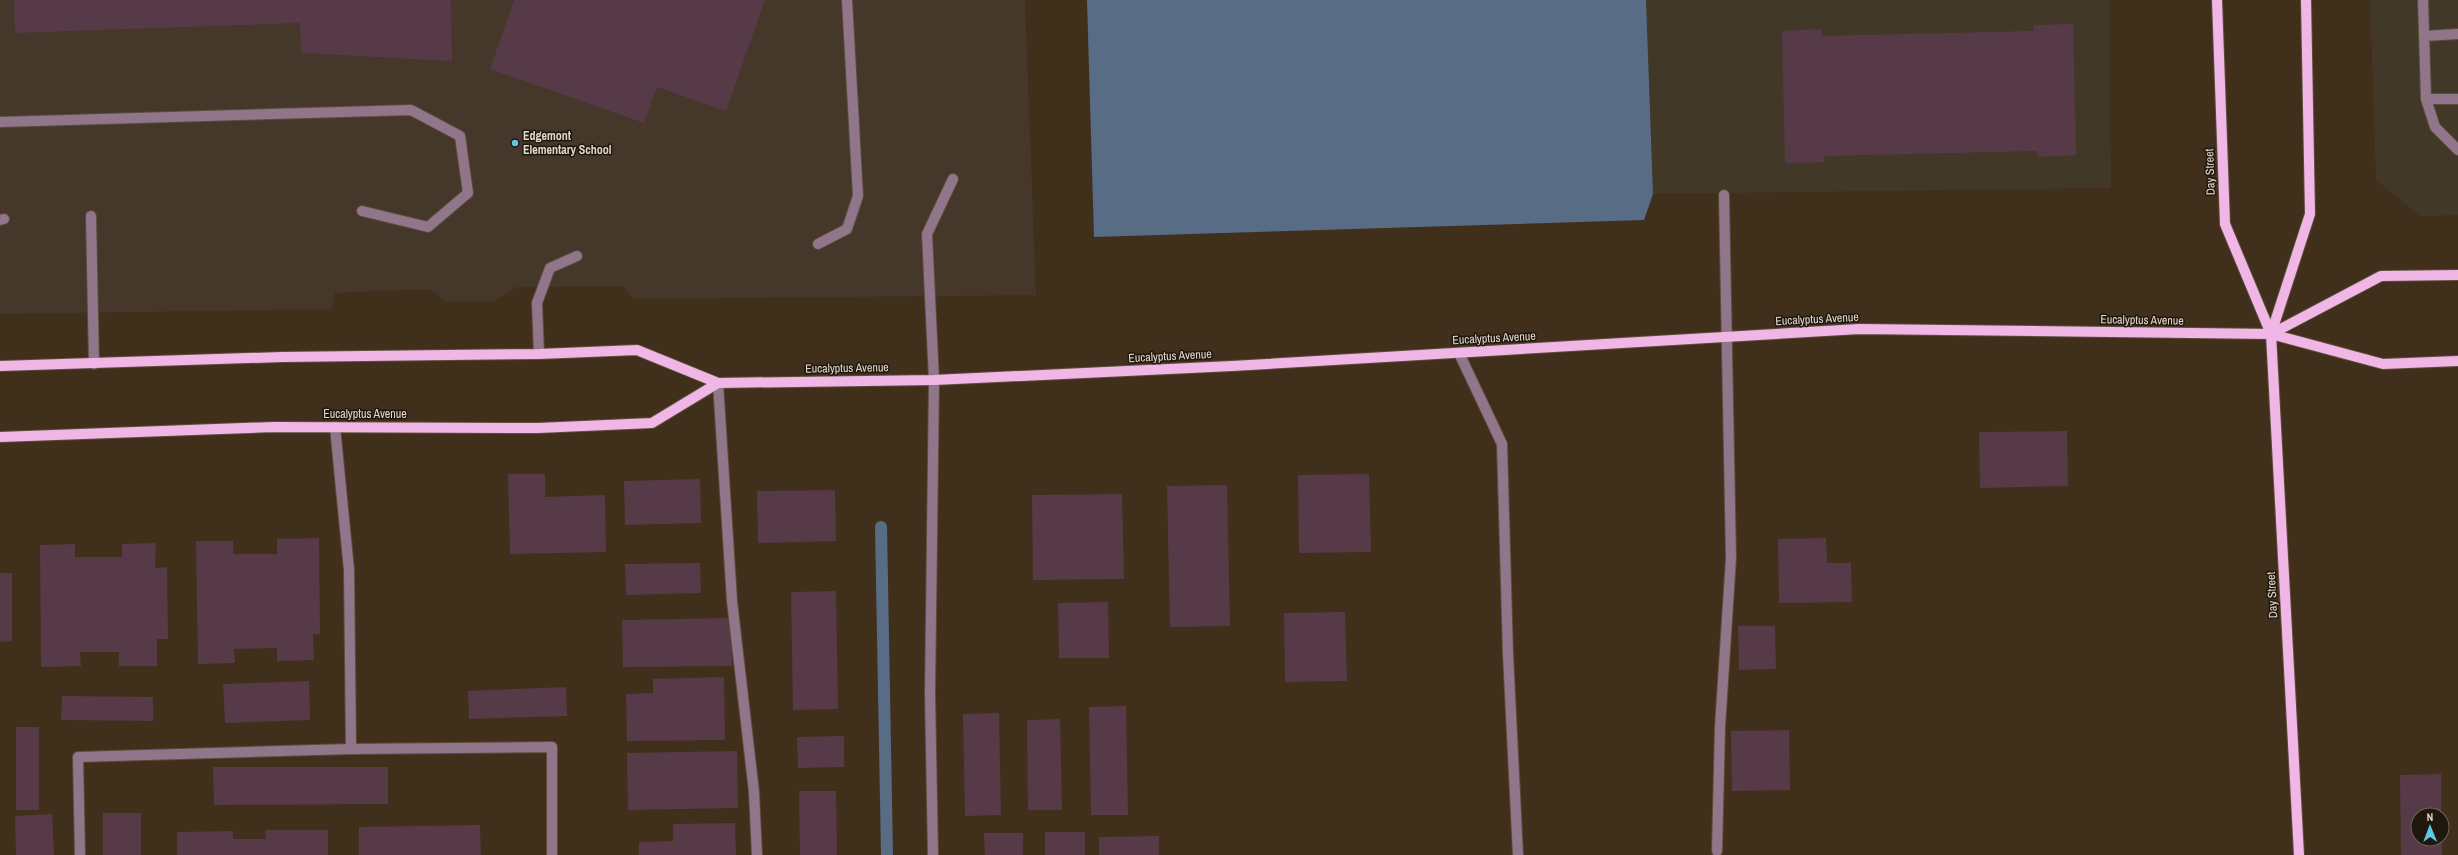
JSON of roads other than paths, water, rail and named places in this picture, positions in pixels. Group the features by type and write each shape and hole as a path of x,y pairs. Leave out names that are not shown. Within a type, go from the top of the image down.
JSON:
{"main road":[{"name":"Day Street","path":"2217,0 2225,224 2271,334 2299,855"},
{"name":"Day Street","path":"2271,334 2310,214 2306,0"},
{"name":"Eucalyptus Avenue","path":"2271,334 2381,276 2458,275"},
{"name":"Eucalyptus Avenue","path":"0,366 282,357 539,354 637,350 718,383 934,380 1459,353 1859,330 2271,334 2383,364 2458,361"},
{"name":"Eucalyptus Avenue","path":"0,437 335,427 538,428 652,423 718,383"}],"street":[{"path":"818,244 847,229 858,196 847,0"},
{"path":"2423,0 2426,100 2435,128 2458,150"},
{"path":"2425,36 2458,34"},
{"path":"2426,100 2458,98"},
{"path":"0,122 411,110 460,136 468,193 428,227 362,212"},
{"path":"933,855 930,694 934,380 927,234 953,179"},
{"path":"1717,851 1720,727 1731,558 1728,337 1724,195"},
{"path":"91,216 94,364"},
{"path":"539,354 537,303 550,268 578,256"},
{"path":"1459,353 1502,444 1508,654 1518,855"},
{"path":"718,383 732,601 754,792 757,855"},
{"path":"335,427 349,570 351,750"},
{"path":"80,855 78,758 351,750 552,747 552,855"}],"water":[{"path":"1087,0 1646,0 1653,194 1644,220 1094,237"}],"waterway":[{"path":"881,527 887,855"}],"place":[{"name":"Edgemont Elementary School","path":"515,143"}]}
